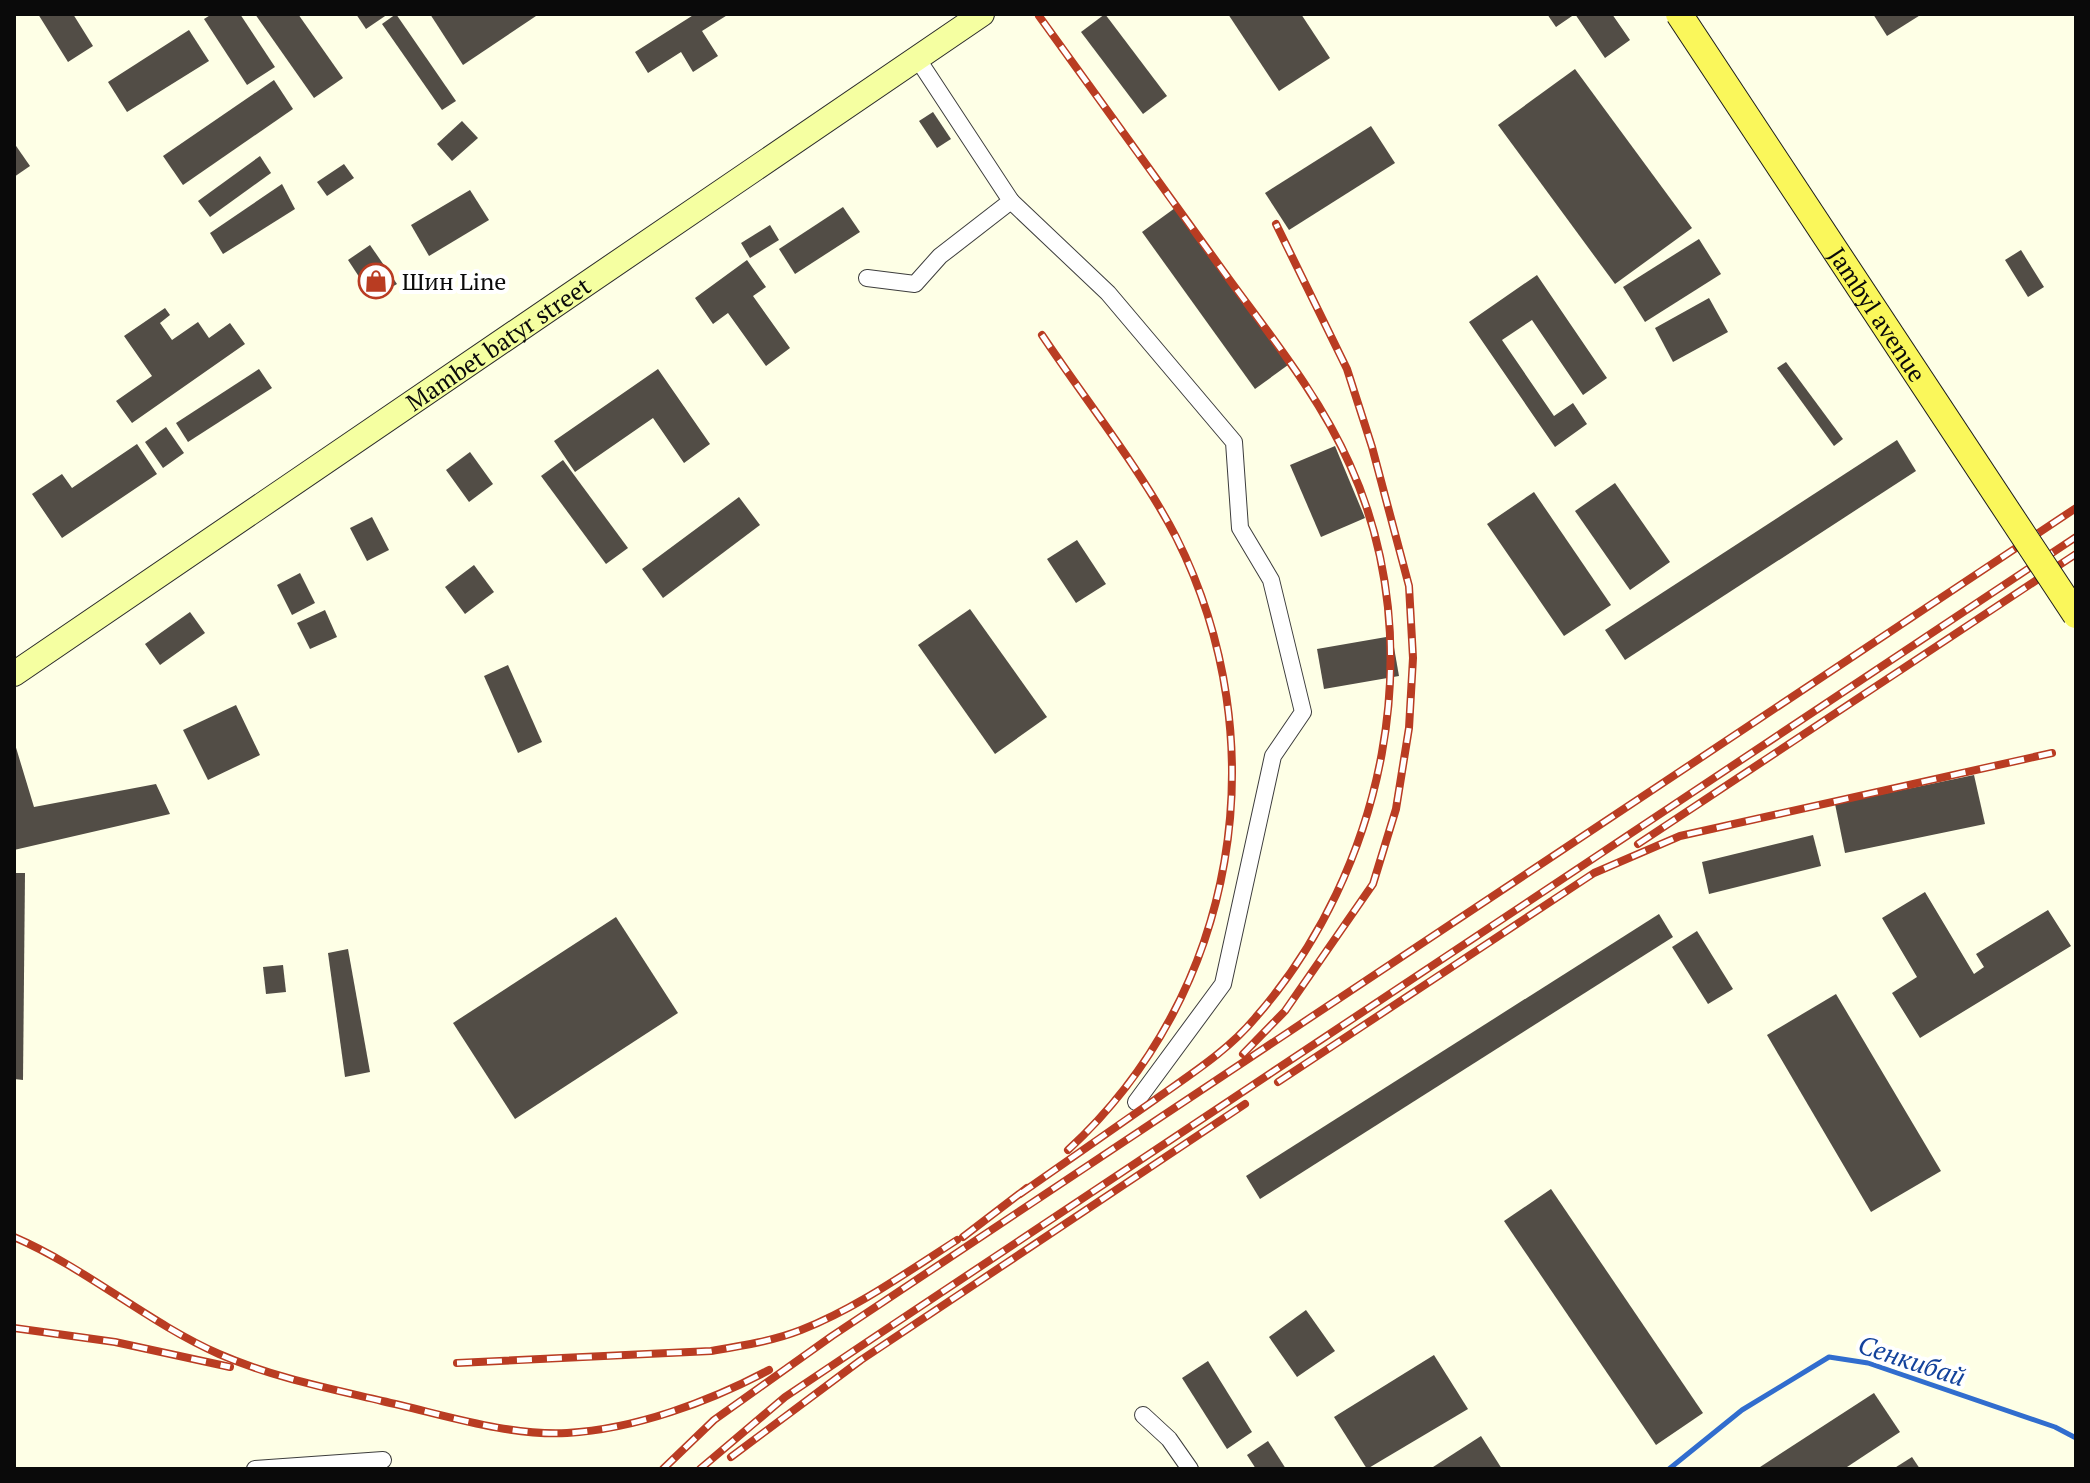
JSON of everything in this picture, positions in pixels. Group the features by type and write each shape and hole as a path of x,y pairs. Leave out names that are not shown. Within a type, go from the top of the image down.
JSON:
{"main road":[{"name":"Mambet batyr street","path":"14,674 982,14"},
{"name":"Jambyl avenue","path":"1679,14 2076,615"}],"street":[{"path":"917,58 1011,201 1108,293 1234,442 1240,528 1271,580 1303,712 1273,756 1223,984 1136,1102"},
{"path":"867,278 915,284 940,256 1011,201"},
{"path":"1143,1415 1169,1439 1190,1469"},
{"path":"255,1469 383,1460"}],"building":[{"path":"38,14 73,14 93,46 68,62"},
{"path":"212,14 240,14 275,67 247,85 204,19"},
{"path":"255,14 298,14 343,78 314,98"},
{"path":"356,14 388,14 366,29"},
{"path":"396,14 456,101 442,110 382,24"},
{"path":"430,14 539,14 463,65"},
{"path":"695,14 729,14 702,31 718,56 693,72 681,52 648,73 635,52"},
{"path":"1105,14 1167,96 1143,114 1081,32"},
{"path":"1228,14 1301,14 1330,58 1279,91"},
{"path":"1547,14 1575,14 1556,27"},
{"path":"1575,14 1612,14 1630,40 1605,58"},
{"path":"1873,14 1922,14 1887,36"},
{"path":"189,30 209,61 127,112 108,82"},
{"path":"1575,69 1692,228 1615,284 1498,125"},
{"path":"274,80 293,109 183,185 163,156"},
{"path":"933,112 951,139 937,148 919,121"},
{"path":"462,121 478,138 452,161 437,144"},
{"path":"1371,126 1395,163 1289,230 1265,193"},
{"path":"14,143 30,166 14,177"},
{"path":"260,156 271,173 210,217 198,201"},
{"path":"344,164 354,178 327,196 317,182"},
{"path":"282,184 295,209 223,254 210,233"},
{"path":"470,190 489,220 429,256 411,225"},
{"path":"843,207 860,232 795,274 779,249"},
{"path":"1175,208 1288,365 1255,389 1142,232"},
{"path":"770,225 779,240 750,258 741,243"},
{"path":"1699,239 1721,274 1645,322 1623,287"},
{"path":"370,245 397,284 373,298 348,260"},
{"path":"2021,250 2044,287 2028,297 2005,260"},
{"path":"747,260 766,287 753,296 790,348 766,366 728,313 713,324 695,298"},
{"path":"1537,275 1607,378 1583,395 1532,320 1502,340 1554,416 1573,403 1587,424 1555,447 1469,322"},
{"path":"1709,298 1728,332 1673,362 1655,328"},
{"path":"165,308 170,315 160,323 172,340 198,322 209,338 230,323 245,344 132,423 116,401 152,376 124,336"},
{"path":"1786,362 1843,439 1834,446 1777,368"},
{"path":"259,369 272,388 188,442 176,423"},
{"path":"658,369 710,444 684,463 653,418 575,472 554,441"},
{"path":"166,427 184,453 163,468 145,442"},
{"path":"1897,440 1916,471 1625,660 1605,630"},
{"path":"137,444 157,474 62,538 32,494 62,474 72,488"},
{"path":"1335,446 1365,518 1321,537 1290,465"},
{"path":"470,452 493,484 469,502 446,470"},
{"path":"563,460 628,548 606,564 541,476"},
{"path":"1615,483 1670,562 1630,590 1575,511"},
{"path":"1534,492 1611,605 1564,636 1487,524"},
{"path":"739,497 760,525 663,598 642,569"},
{"path":"372,517 389,550 367,561 350,528"},
{"path":"1077,540 1106,584 1076,603 1047,559"},
{"path":"474,565 494,592 465,614 445,587"},
{"path":"300,573 315,603 292,615 277,585"},
{"path":"970,609 1047,717 995,754 918,645"},
{"path":"325,610 337,637 310,649 297,623"},
{"path":"190,612 205,633 160,665 145,644"},
{"path":"1392,636 1399,676 1324,689 1317,649"},
{"path":"508,665 542,742 518,753 484,676"},
{"path":"236,705 260,755 208,780 183,730"},
{"path":"14,741 34,807 156,784 170,814 14,850"},
{"path":"1974,775 1985,824 1845,853 1835,804"},
{"path":"1813,835 1821,866 1709,894 1702,862"},
{"path":"14,873 25,873 23,1080 14,1079"},
{"path":"1925,892 1974,974 1984,967 1976,954 2048,910 2071,946 1920,1038 1892,993 1917,977 1882,918"},
{"path":"1659,914 1673,937 1260,1199 1246,1176"},
{"path":"616,917 678,1013 515,1119 453,1023"},
{"path":"1697,931 1733,989 1708,1004 1672,947"},
{"path":"348,949 370,1072 345,1077 328,953"},
{"path":"283,965 286,992 266,994 263,967"},
{"path":"1836,994 1941,1171 1871,1212 1767,1035"},
{"path":"1551,1189 1703,1413 1656,1445 1504,1221"},
{"path":"1306,1310 1335,1351 1297,1377 1269,1337"},
{"path":"1434,1355 1468,1409 1367,1469 1334,1417"},
{"path":"1208,1361 1252,1432 1227,1449 1182,1378"},
{"path":"1874,1393 1900,1432 1844,1469 1757,1469"},
{"path":"1481,1436 1502,1469 1430,1469"},
{"path":"1268,1441 1286,1469 1256,1469 1247,1455"},
{"path":"1912,1457 1920,1469 1893,1469"}],"waterway":[{"name":"Сенкибай","path":"1669,1469 1742,1410 1829,1357 1868,1363 2055,1427 2076,1438"}],"railway":[{"path":"1020,1194 1222,1051 1256,1017 1300,958 1336,894 1364,825 1382,754 1390,680 1388,607 1375,535 1338,440 1294,369 1039,16"},
{"path":"1243,1054 1285,1011 1373,884 1396,809 1409,728 1413,658 1409,586 1372,447 1347,369 1276,224"},
{"path":"1042,335 1130,461 1176,537 1208,616 1226,697 1232,780 1224,862 1204,942 1171,1017 1126,1087 1068,1150"},
{"path":"663,1469 714,1420 832,1336 2076,508"},
{"path":"700,1469 785,1397 2076,537"},
{"path":"1638,844 2076,554"},
{"path":"1278,1082 1594,873 1680,836 2052,753"},
{"path":"731,1457 861,1360 1245,1104"},
{"path":"963,1237 1027,1188"},
{"path":"14,1237 66,1264 192,1341 239,1362 279,1376 497,1428 567,1433 619,1426 697,1403 769,1370"},
{"path":"457,1363 711,1351 768,1340 801,1330 842,1311 957,1240"},
{"path":"14,1328 115,1342 230,1367"}],"place":[{"name":"Шин Line","path":"376,281"}]}
